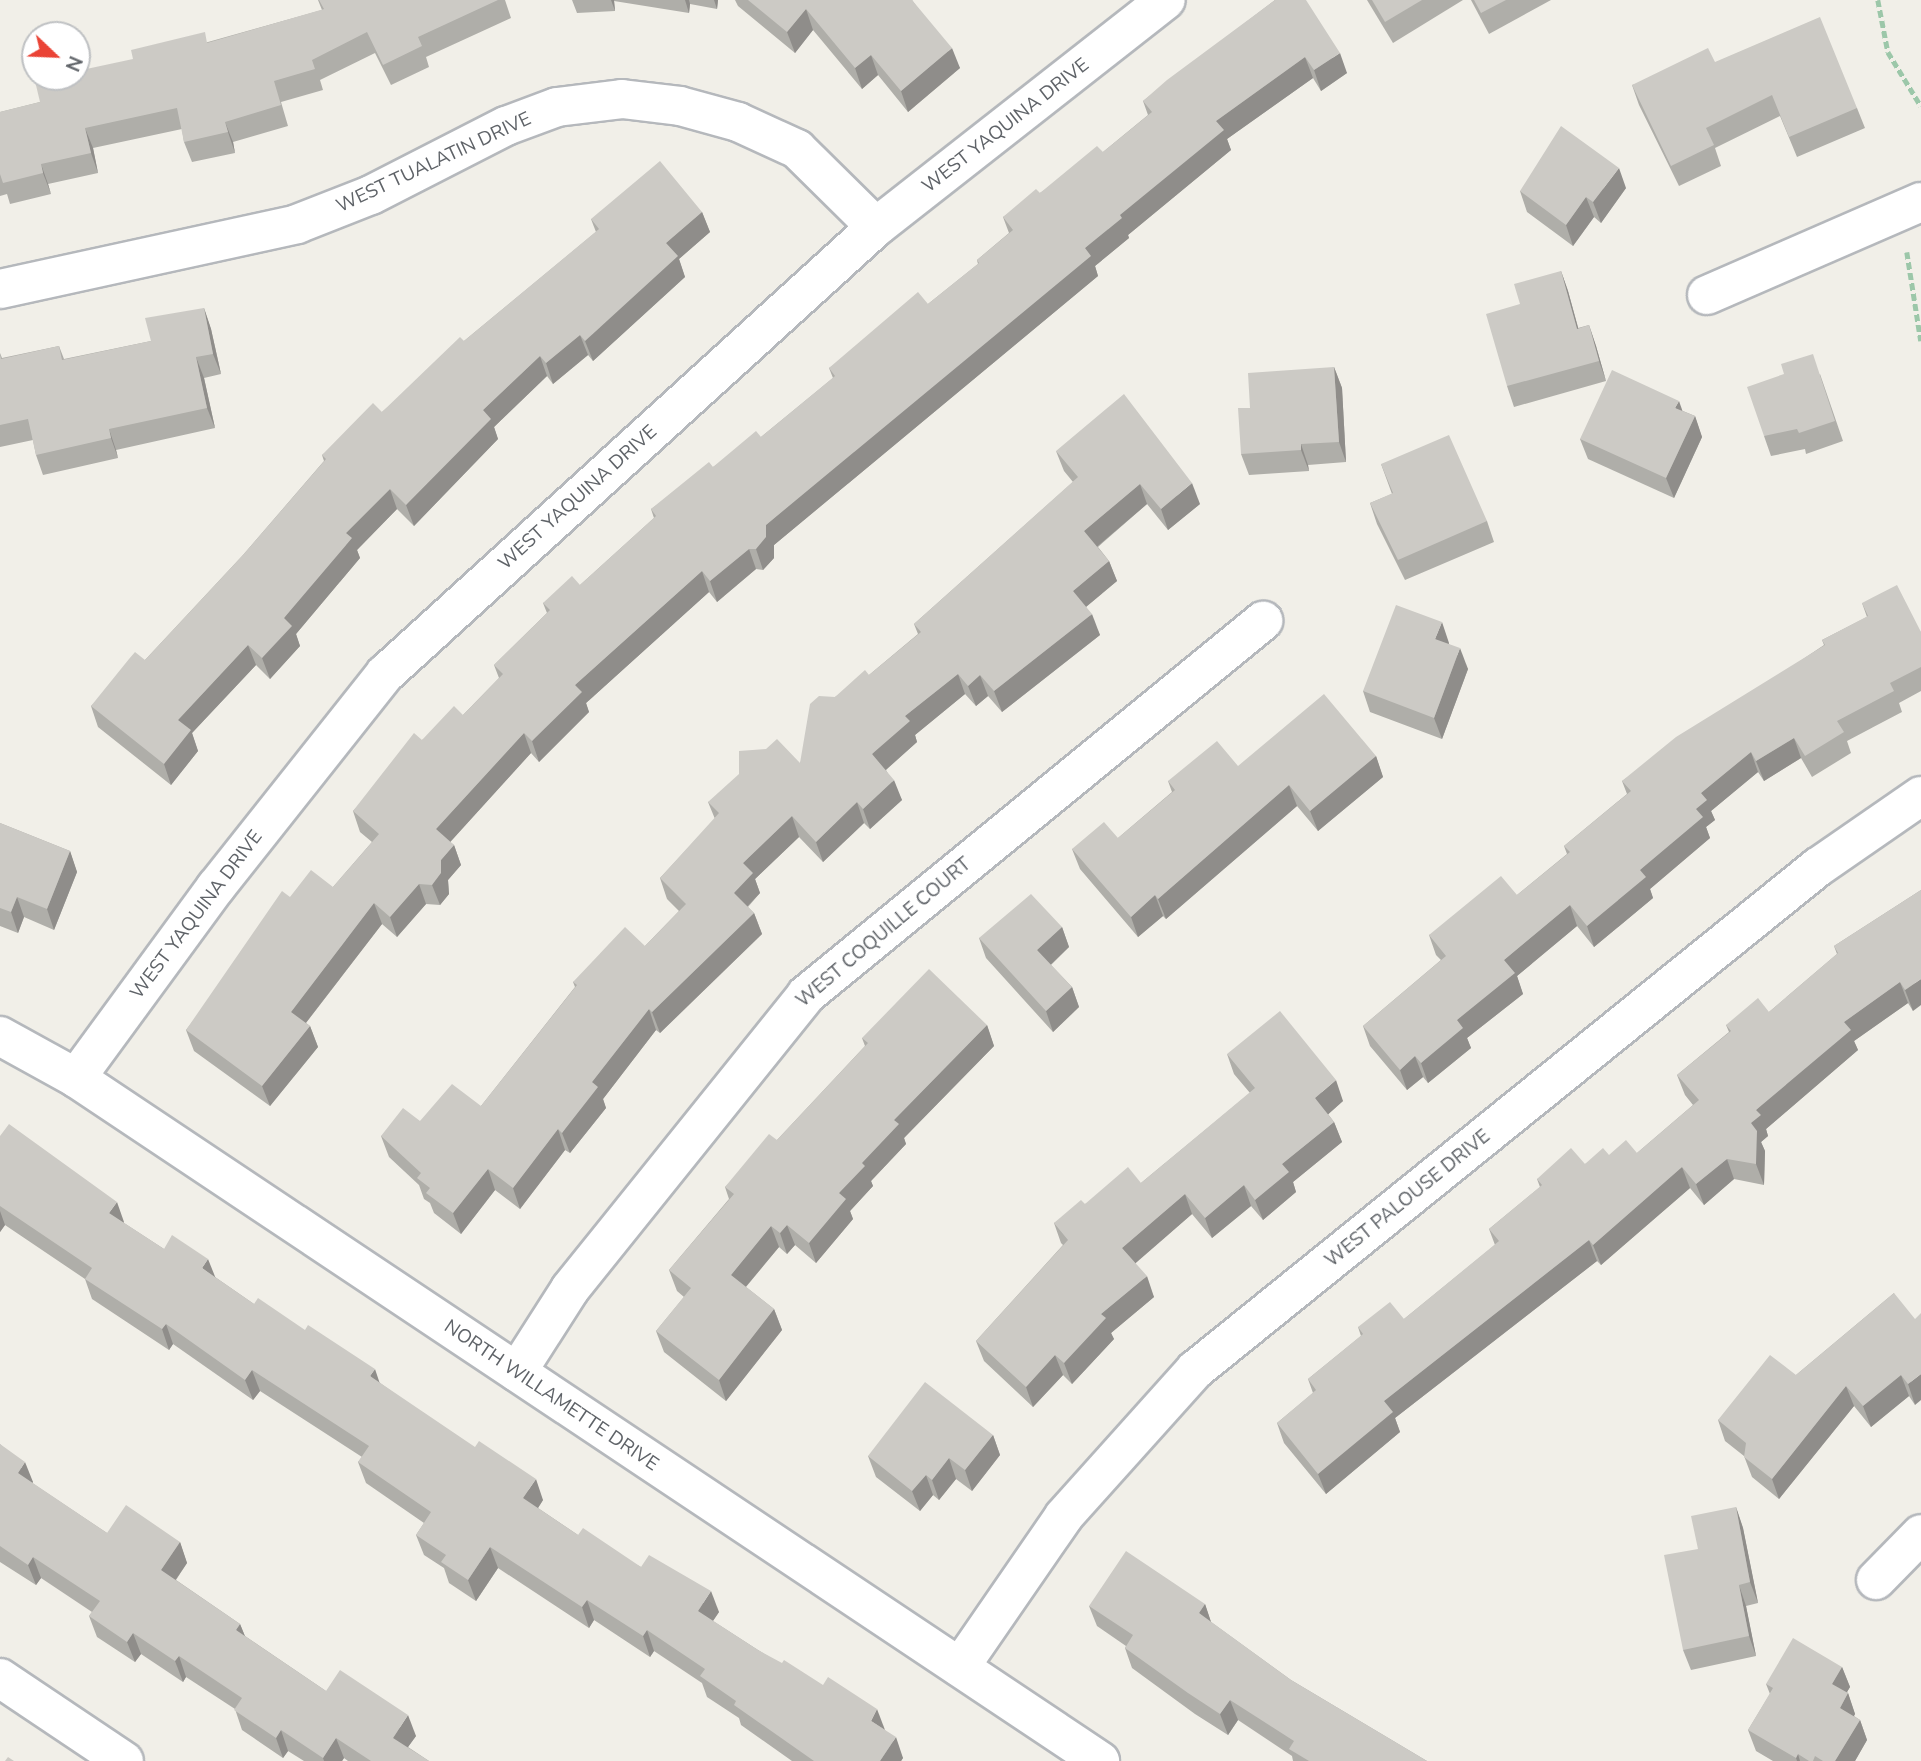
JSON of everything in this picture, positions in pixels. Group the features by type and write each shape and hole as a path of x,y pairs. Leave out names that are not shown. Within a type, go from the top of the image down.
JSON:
{"street":[{"name":"WEST YAQUINA DRIVE","path":"76,1078 216,887 385,674 876,227 1166,0"},
{"name":"WEST TUALATIN DRIVE","path":"0,289 297,224 371,195 506,126 557,107 622,99 680,106 727,119 797,149 876,227"},
{"path":"1707,295 1921,202"},
{"name":"WEST COQUILLE COURT","path":"517,1372 570,1289 806,995 1263,621"},
{"name":"WEST PALOUSE DRIVE","path":"960,1667 1064,1516 1195,1370 1818,867 1921,796"},
{"name":"NORTH WILLAMETTE DRIVE","path":"0,1036 76,1078 1100,1761"},
{"path":"1876,1580 1921,1534"},
{"path":"0,1678 124,1761"}],"path":[{"path":"1878,0 1888,52 1921,106"},
{"path":"1907,252 1921,341"}],"building":[{"path":"319,0 498,0 418,37 422,46 383,65 367,32 312,60 315,69 274,81 281,105 225,122 228,132 184,142 177,108 85,128 91,153 41,164 43,173 3,183 0,174 0,112 40,102 37,91 91,91 91,68 133,59 131,50 205,32 207,43 324,9"},
{"path":"748,0 912,0 952,48 901,91 871,55 855,68 806,9 787,32"},
{"path":"1275,0 1306,0 1340,53 1314,70 1305,57 1216,121 1224,130 1120,215 1122,218 1085,248 1091,256 766,525 766,537 756,549 749,549 710,581 702,571 575,685 582,692 532,741 524,733 436,829 454,845 441,860 441,873 432,885 419,884 390,917 374,903 291,1012 310,1026 262,1086 186,1030 282,891 290,897 311,870 333,887 379,834 353,811 414,733 422,740 454,706 463,715 503,674 494,665 550,610 543,603 572,576 580,585 656,516 651,509 709,462 713,467 756,431 761,437 835,376 829,368 918,292 928,304 979,263 977,260 1013,230 1003,217 1036,189 1040,193 1097,146 1103,152 1152,112 1143,101"},
{"path":"1372,0 1422,0 1385,22"},
{"path":"1474,0 1506,0 1481,13"},
{"path":"1820,17 1857,108 1789,137 1772,95 1706,128 1714,145 1671,166 1632,85 1708,48 1715,62"},
{"path":"1561,126 1619,168 1593,202 1586,197 1566,225 1520,191"},
{"path":"660,161 702,212 666,243 678,256 585,341 580,335 546,363 540,356 483,410 491,419 406,505 390,489 346,533 352,538 284,618 292,626 262,658 248,645 178,720 191,730 164,764 91,706 135,652 145,660 243,555 326,459 322,455 373,403 382,412 460,337 464,341 599,229 591,219"},
{"path":"1561,271 1577,329 1589,325 1599,361 1507,386 1486,314 1520,304 1514,284"},
{"path":"204,308 213,354 196,357 207,408 109,429 111,438 36,455 28,419 0,425 0,354 1,359 59,346 62,360 151,341 145,318"},
{"path":"1813,354 1835,421 1799,433 1797,429 1764,436 1747,387 1784,374 1781,364"},
{"path":"1334,367 1339,442 1301,444 1301,450 1241,454 1238,408 1250,408 1248,373"},
{"path":"1612,370 1679,401 1675,408 1695,416 1666,478 1580,439"},
{"path":"1124,394 1192,483 1161,509 1140,484 1084,531 1109,561 1073,591 1092,614 994,691 980,675 968,686 958,674 905,716 910,721 872,754 894,780 863,809 857,802 816,842 792,816 743,863 753,873 734,893 754,913 652,1012 649,1009 592,1082 598,1087 562,1133 558,1129 513,1188 488,1169 453,1213 426,1193 430,1188 417,1178 421,1173 381,1136 403,1108 420,1121 452,1084 481,1106 577,985 573,982 625,927 645,946 686,904 660,878 719,813 708,802 739,774 739,751 766,749 777,739 800,763 810,704 819,696 835,697 865,670 869,675 921,632 914,624 1078,477 1056,451"},
{"path":"1449,435 1487,521 1398,560 1370,503 1393,493 1381,464"},
{"path":"1897,585 1921,632 1921,667 1890,683 1894,691 1837,721 1844,732 1805,756 1794,738 1756,761 1751,752 1701,793 1707,800 1696,809 1703,817 1640,870 1646,877 1587,926 1570,905 1504,960 1515,973 1457,1020 1463,1028 1421,1063 1415,1056 1400,1070 1363,1026 1446,956 1429,935 1501,876 1517,895 1570,852 1564,846 1631,791 1622,781 1676,737 1825,645 1822,640 1868,616 1862,603"},
{"path":"1396,605 1442,622 1435,639 1460,648 1434,718 1363,691"},
{"path":"1324,694 1376,756 1310,811 1289,785 1158,899 1155,895 1131,917 1072,849 1104,822 1118,838 1175,790 1168,781 1217,741 1238,766"},
{"path":"0,823 70,851 47,909 17,897 11,912 0,908"},
{"path":"1921,890 1921,979 1905,990 1900,982 1844,1022 1851,1030 1756,1110 1761,1115 1751,1123 1757,1131 1756,1164 1727,1159 1696,1184 1682,1167 1593,1245 1589,1240 1384,1401 1393,1412 1318,1474 1277,1423 1316,1390 1308,1379 1363,1334 1358,1327 1390,1302 1404,1319 1499,1241 1489,1229 1542,1185 1537,1179 1571,1148 1585,1164 1603,1148 1609,1155 1626,1140 1637,1153 1699,1100 1677,1075 1731,1031 1726,1025 1758,998 1769,1012 1838,953 1834,946"},
{"path":"1031,894 1062,927 1037,950 1072,987 1046,1011 979,938"},
{"path":"929,969 987,1025 894,1120 899,1124 862,1163 865,1166 839,1193 846,1199 809,1243 787,1225 780,1233 771,1226 731,1275 774,1309 719,1380 656,1331 691,1288 669,1270 734,1194 725,1187 769,1134 777,1140 868,1043 862,1038"},
{"path":"1280,1011 1336,1080 1315,1098 1334,1122 1282,1164 1289,1172 1255,1200 1244,1185 1205,1218 1185,1194 1122,1248 1147,1276 1101,1314 1106,1318 1064,1363 1055,1355 1026,1387 976,1341 1068,1240 1054,1223 1081,1200 1085,1204 1128,1167 1141,1183 1255,1088 1227,1054"},
{"path":"9,1124 117,1202 109,1213 164,1249 172,1235 208,1259 202,1268 254,1304 258,1298 305,1330 308,1325 375,1369 370,1376 475,1447 479,1441 536,1479 523,1498 578,1535 583,1528 641,1567 649,1555 711,1591 698,1611 758,1650 782,1663 784,1660 823,1685 828,1677 877,1709 871,1721 896,1737 880,1761 814,1761 734,1705 736,1701 700,1676 705,1669 647,1630 643,1636 587,1600 582,1607 490,1547 468,1580 441,1562 446,1555 416,1535 431,1512 358,1462 369,1446 252,1370 245,1380 166,1324 162,1329 85,1279 92,1268 0,1206 0,1136"},
{"path":"1894,1293 1915,1319 1921,1313 1921,1374 1908,1384 1901,1375 1863,1406 1846,1386 1772,1479 1744,1457 1746,1443 1718,1420 1770,1355 1796,1375"},
{"path":"925,1382 993,1435 965,1470 949,1458 932,1480 926,1475 912,1491 868,1456"},
{"path":"0,1444 25,1462 18,1473 107,1533 126,1505 180,1542 161,1570 240,1624 236,1630 326,1691 340,1670 408,1715 393,1738 429,1761 371,1761 336,1738 323,1758 281,1730 276,1738 234,1710 242,1698 179,1656 175,1661 133,1633 127,1642 89,1616 100,1601 33,1557 28,1565 0,1546"},
{"path":"1736,1507 1750,1582 1739,1585 1749,1636 1683,1650 1664,1555 1698,1549 1691,1516"},
{"path":"1126,1551 1205,1604 1199,1613 1291,1680 1427,1761 1309,1761 1289,1749 1294,1741 1230,1700 1220,1714 1188,1693 1125,1648 1133,1635 1089,1606"},
{"path":"1793,1638 1842,1667 1832,1684 1848,1693 1840,1708 1860,1720 1835,1761 1823,1761 1815,1756 1813,1761 1809,1761 1798,1754 1796,1758 1748,1730 1773,1688 1766,1684"}]}
